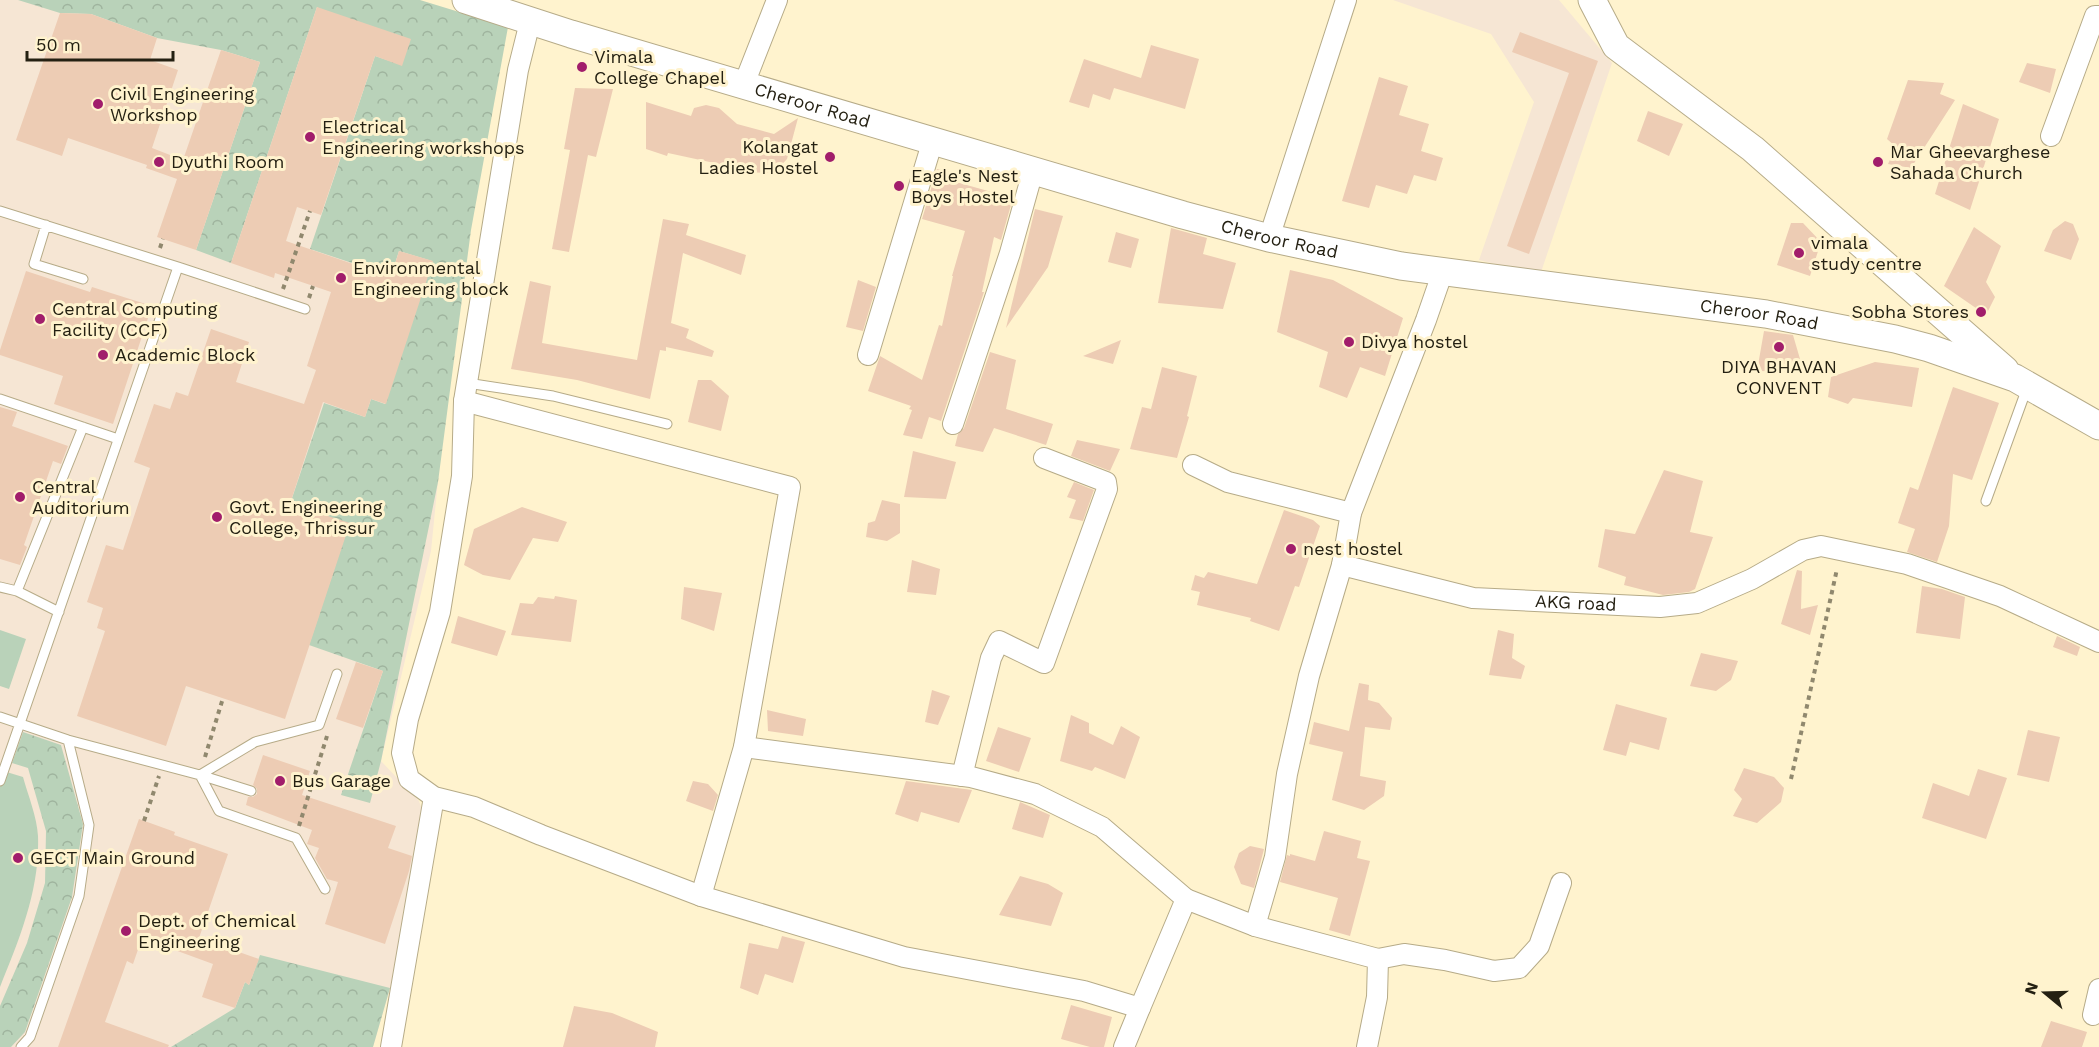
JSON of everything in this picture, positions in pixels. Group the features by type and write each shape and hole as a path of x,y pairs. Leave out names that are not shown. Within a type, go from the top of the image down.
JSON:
{"main road":[{"name":"Cheroor Road","path":"466,0 530,22 1183,215 1269,238 1401,266 1766,314 1895,339 1929,348 2021,382 2099,426"},
{"path":"1592,0 1616,46 1754,149 2021,382"}],"street":[{"path":"744,84 777,0"},
{"path":"1269,238 1346,0"},
{"path":"2052,136 2095,16 2099,15"},
{"path":"530,22 518,70 466,392 462,476 440,612 408,719 402,753 409,779 434,797 474,807 701,896 904,957 1084,991 1140,1008"},
{"path":"868,355 933,140"},
{"path":"953,424 1010,253 1033,171"},
{"path":"1255,926 1275,857 1287,774 1309,676 1342,565 1351,513 1443,271"},
{"path":"466,392 790,487 744,747 701,896"},
{"path":"962,776 990,658 999,641 1044,663 1107,489 1106,482 1044,458"},
{"path":"1193,465 1228,482 1351,513"},
{"name":"AKG road","path":"1342,565 1473,598 1660,607 1697,603 1752,579 1803,550 1821,546 1841,550"},
{"path":"1841,550 1907,564 2000,596 2099,642"},
{"path":"744,747 962,776 1035,794 1102,827 1186,899 1255,926 1378,959 1404,954 1494,971 1519,968 1539,946 1561,883"},
{"path":"391,1047 434,797"},
{"path":"1124,1047 1186,899"},
{"path":"1367,1047 1377,997 1378,959"},
{"path":"2093,1015 2099,989"}],"lane":[{"path":"0,211 155,264 178,267 305,309"},
{"path":"46,225 34,264 83,279"},
{"path":"0,781 178,267"},
{"path":"1986,501 2021,382"},
{"path":"466,392 553,396 667,424"},
{"path":"0,399 118,439"},
{"path":"17,591 83,427"},
{"path":"0,587 17,591 59,612"},
{"path":"200,775 255,742 319,725 336,674"},
{"path":"0,717 68,740 200,775 250,791"},
{"path":"21,1047 30,1037 73,928 79,896 89,825 68,740"},
{"path":"200,775 219,811 296,838 325,889"}],"path":[{"path":"279,301 310,211"},
{"path":"1791,779 1841,550"},
{"path":"200,775 223,698"},
{"path":"296,838 329,729 319,725"},
{"path":"144,821 162,765"}],"shaded area":[{"name":"Govt. Engineering College, Thrissur","path":"0,0 420,0 453,332 431,551 381,761 419,801 427,825 408,926 373,1047 0,1047"},
{"path":"1393,0 1559,0 1612,63 1540,275 1479,260 1534,102 1491,34"}],"green space":[{"path":"18,0 420,0 508,27 471,230 438,482 381,761 370,803 341,795 383,671 309,645 349,524 290,504 324,403 365,417 371,399 385,404 432,261 399,251 391,276 310,249 375,56 402,65 317,7 231,263 196,250 260,62 221,50 157,38 91,14 60,13"},
{"path":"0,630 26,639 9,689 0,686"},
{"path":"23,732 61,745 83,824 72,897 25,1032 11,1047 0,1047 0,1006 27,943 45,883 46,831 28,768 12,763"},
{"name":"GECT Main Ground","path":"0,770 23,777 37,829 38,856 27,913 0,987"},
{"path":"260,955 390,988 373,1047 171,1047 235,1008 245,982 249,985"}],"building":[{"path":"317,7 411,39 402,66 375,56 321,215 297,207 286,241 391,277 399,251 433,261 386,404 371,399 365,417 323,402 290,504 350,523 285,719 186,686 166,746 77,716 105,631 97,628 103,608 87,602 106,545 123,550 150,468 134,462 154,404 170,409 176,392 188,396 211,329 249,342 236,382 304,404 316,370 307,366 331,292 275,273 274,278 231,263"},
{"name":"Civil Engineering Workshop","path":"60,13 91,14 157,38 150,60 178,70 152,148 183,160 221,50 260,62 196,250 157,237 177,179 146,168 147,165 68,138 62,156 16,140"},
{"path":"1520,32 1598,61 1529,254 1507,246 1569,73 1512,52"},
{"path":"1151,45 1199,59 1185,109 1114,88 1110,100 1093,94 1089,108 1069,102 1084,59 1141,78"},
{"path":"2027,63 2056,69 2050,93 2019,82"},
{"path":"1379,77 1408,86 1399,115 1429,124 1421,151 1443,158 1436,181 1414,175 1407,194 1376,185 1369,208 1342,201"},
{"path":"1908,80 1944,83 1940,94 1955,100 1911,168 1888,164 1896,147 1887,139"},
{"path":"575,88 613,89 596,157 588,155 569,252 552,249 570,150 564,149"},
{"path":"646,102 691,116 694,108 706,105 719,108 737,124 774,134 798,118 787,159 774,173 740,172 742,169 668,153 667,156 646,149"},
{"path":"1963,104 1999,119 1970,210 1935,194"},
{"path":"1648,111 1683,124 1669,156 1637,141"},
{"path":"937,169 958,174 956,182 1013,198 1001,240 994,237 982,292 984,292 941,421 929,417 922,439 903,435 912,410 909,409 911,406 868,391 880,356 922,380 939,325 942,326 952,276 965,231 922,219"},
{"path":"1035,209 1063,216 1048,267 1006,328"},
{"path":"663,219 689,224 686,235 746,255 741,275 683,253 671,323 689,329 686,338 714,351 712,357 666,347 666,351 660,350 650,399 577,380 511,369 530,281 551,286 542,343 637,360"},
{"path":"2065,221 2073,224 2079,239 2071,260 2044,251 2053,230"},
{"name":"vimala study centre","path":"1791,223 1803,223 1821,242 1810,276 1777,265"},
{"path":"1974,227 2001,246 1986,282 1995,297 1986,315 1944,286"},
{"path":"1171,228 1207,238 1203,254 1236,263 1223,309 1158,303"},
{"path":"1116,232 1139,239 1131,268 1108,262"},
{"name":"Divya hostel","path":"1290,270 1333,280 1403,318 1385,376 1360,367 1347,398 1319,387 1328,352 1277,332"},
{"path":"26,271 90,292 92,287 152,306 113,424 54,404 63,376 0,355"},
{"path":"858,280 876,287 863,331 846,327"},
{"name":"DIYA BHAVAN CONVENT","path":"1764,331 1793,335 1800,359 1794,372 1757,371"},
{"path":"1121,340 1113,364 1083,356"},
{"path":"990,352 1016,360 1006,409 1053,424 1046,445 994,428 983,452 955,446 958,434 964,428"},
{"path":"1875,362 1919,368 1912,407 1853,398 1848,404 1828,397 1831,377"},
{"path":"1162,367 1197,376 1187,416 1189,417 1177,458 1130,449 1142,407 1151,409"},
{"path":"698,380 711,380 729,396 721,431 688,422"},
{"path":"1953,387 1999,403 1972,480 1953,474 1949,526 1937,562 1907,552 1915,529 1898,523 1910,487 1918,490"},
{"name":"Central Auditorium","path":"0,407 17,412 12,426 68,446 61,464 53,461 24,545 27,547 20,565 0,559"},
{"path":"1077,440 1120,449 1110,471 1071,456"},
{"path":"913,451 956,462 946,499 904,497"},
{"path":"1664,470 1703,481 1690,532 1713,537 1695,589 1689,592 1663,595 1624,585 1626,577 1598,567 1605,529 1635,534"},
{"path":"1074,482 1094,490 1083,521 1069,518 1076,500 1067,497"},
{"path":"882,500 900,504 900,533 887,541 866,537 868,523 875,521"},
{"path":"522,507 567,522 558,542 533,538 510,580 483,575 464,565 474,529"},
{"path":"1284,510 1313,520 1320,526 1299,587 1295,586 1279,631 1250,621 1251,618 1197,605 1200,592 1191,590 1195,575 1204,578 1208,572 1257,584"},
{"path":"912,560 940,569 936,595 907,592"},
{"path":"1797,570 1802,571 1801,609 1818,605 1810,635 1781,624"},
{"path":"1922,586 1942,589 1965,597 1960,639 1916,633"},
{"path":"684,587 722,593 714,631 681,619"},
{"path":"555,596 577,600 571,642 511,635 520,603 533,604 538,597 554,599"},
{"path":"458,616 506,631 497,656 451,643"},
{"path":"1498,630 1514,634 1512,658 1525,666 1521,679 1489,675"},
{"path":"2057,636 2080,647 2077,656 2053,647"},
{"path":"1701,653 1738,661 1731,680 1716,691 1690,686"},
{"path":"356,662 383,671 363,728 336,719"},
{"path":"1359,683 1369,685 1368,700 1379,703 1392,718 1390,730 1365,727 1360,776 1386,781 1384,796 1364,810 1332,800 1343,752 1309,744 1314,722 1349,731"},
{"path":"932,690 950,696 938,725 925,722"},
{"path":"1616,704 1667,718 1659,750 1630,742 1626,756 1603,750"},
{"path":"767,710 806,719 803,736 768,731"},
{"path":"1071,715 1089,723 1089,733 1113,745 1121,726 1140,737 1125,779 1095,767 1092,771 1060,761"},
{"path":"998,727 1031,738 1019,772 986,761"},
{"path":"2028,730 2060,737 2049,782 2017,775"},
{"path":"263,755 310,771 302,795 396,826 388,848 412,856 385,944 325,924 338,882 327,879 315,858 319,848 307,844 312,830 246,805 248,797 257,794 257,789 253,785"},
{"path":"1744,768 1774,777 1784,788 1781,802 1757,823 1733,816 1742,799 1734,790"},
{"path":"1978,769 2007,778 1986,839 1922,818 1933,783 1969,796"},
{"path":"693,781 708,784 718,795 713,811 686,801"},
{"path":"906,781 972,790 959,823 921,812 918,822 895,814"},
{"path":"1020,802 1050,815 1043,838 1012,829"},
{"name":"Dept. of Chemical Engineering","path":"139,819 175,832 174,835 228,854 199,938 259,959 249,985 245,982 235,1008 202,997 213,964 142,938 133,964 127,961 105,1022 169,1045 168,1047 58,1047"},
{"path":"1324,831 1361,841 1357,858 1370,861 1350,936 1329,930 1338,898 1280,882 1287,855 1315,861"},
{"path":"1250,846 1264,849 1254,888 1241,884 1234,867 1239,853"},
{"path":"1020,876 1048,884 1063,893 1051,926 999,915"},
{"path":"782,936 805,942 793,983 765,974 758,995 740,988 749,943 778,949"},
{"path":"1071,1005 1112,1017 1104,1047 1090,1047 1061,1039"},
{"path":"574,1006 612,1013 658,1032 655,1047 563,1047"},
{"path":"2051,1021 2087,1032 2082,1047 2041,1047"}],"place":[{"name":"Vimala College Chapel","path":"582,67"},
{"name":"Civil Engineering Workshop","path":"98,104"},
{"name":"Electrical Engineering workshops","path":"310,137"},
{"name":"Kolangat Ladies Hostel","path":"830,157"},
{"name":"Dyuthi Room","path":"159,162"},
{"name":"Mar Gheevarghese Sahada Church","path":"1878,162"},
{"name":"Eagle's Nest Boys Hostel","path":"899,186"},
{"name":"vimala study centre","path":"1799,253"},
{"name":"Environmental Engineering block","path":"341,278"},
{"name":"Sobha Stores","path":"1981,312"},
{"name":"Central Computing Facility (CCF)","path":"40,319"},
{"name":"Divya hostel","path":"1349,342"},
{"name":"DIYA BHAVAN CONVENT","path":"1779,347"},
{"name":"Academic Block","path":"103,355"},
{"name":"Central Auditorium","path":"20,497"},
{"name":"Govt. Engineering College, Thrissur","path":"217,517"},
{"name":"nest hostel","path":"1291,549"},
{"name":"Bus Garage","path":"280,781"},
{"name":"GECT Main Ground","path":"18,858"},
{"name":"Dept. of Chemical Engineering","path":"126,931"}]}
